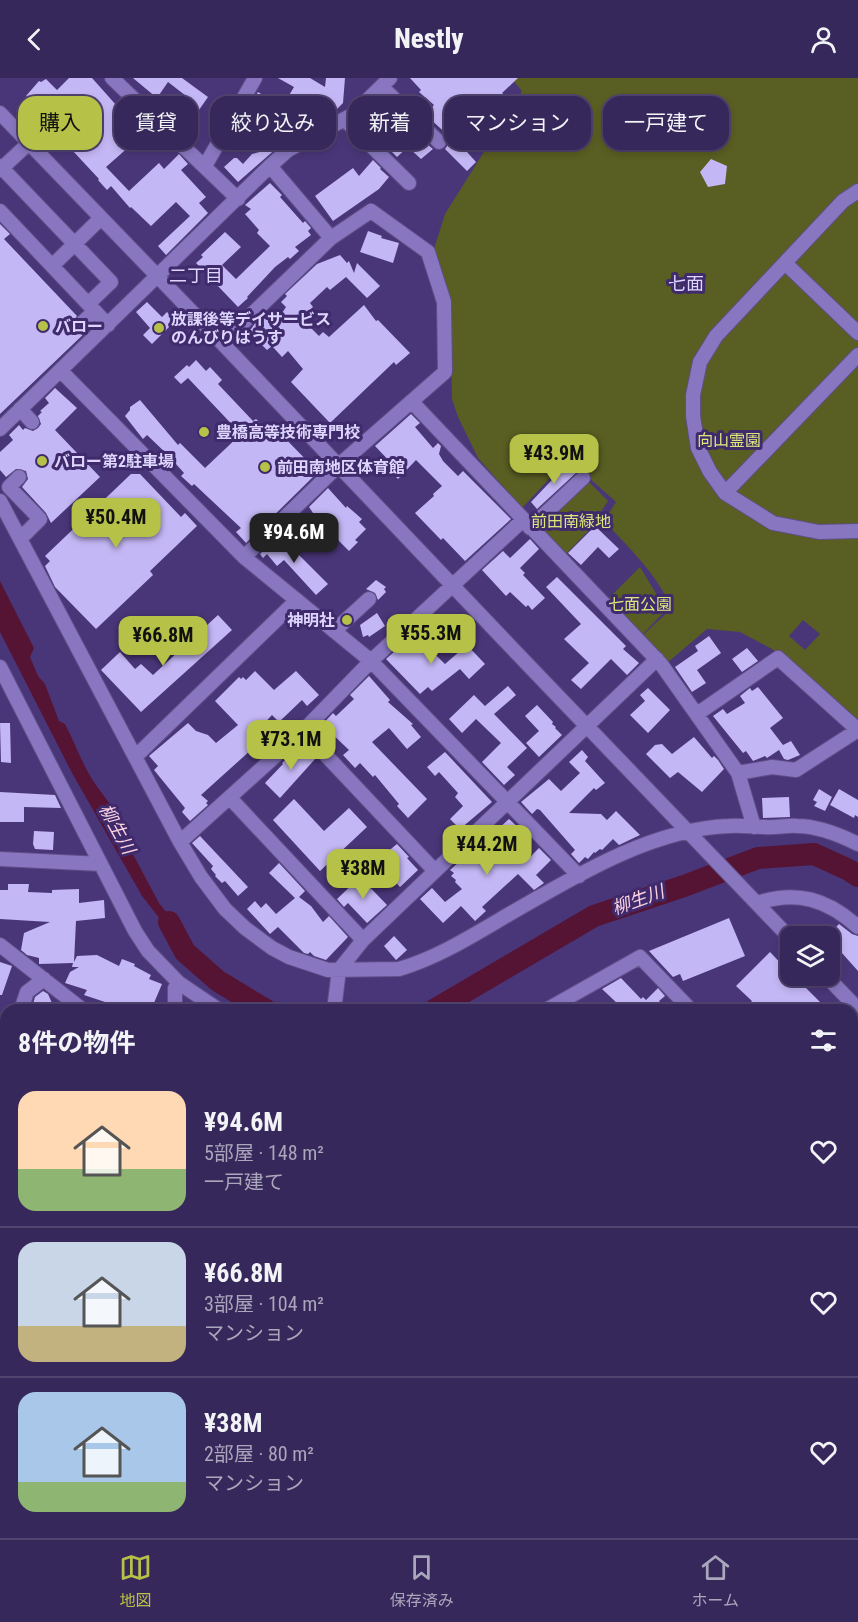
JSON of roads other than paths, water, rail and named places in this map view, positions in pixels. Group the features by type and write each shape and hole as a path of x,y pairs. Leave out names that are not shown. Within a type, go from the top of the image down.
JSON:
{"street":[{"path":"112,78 238,199"},
{"path":"205,166 255,78"},
{"path":"0,429 270,166 288,150 352,115 386,82 439,142"},
{"path":"0,113 18,132"},
{"path":"344,119 409,183"},
{"path":"21,150 1,168 111,282 83,322"},
{"path":"36,150 780,927"},
{"path":"270,166 331,238"},
{"path":"858,191 843,201 716,336 700,362 694,385 693,416 698,448 710,472 725,493 752,512 773,524 785,527 819,532 858,531"},
{"path":"0,211 108,325"},
{"path":"222,342 331,238 371,212 428,252 444,302 445,372 339,465 244,557"},
{"path":"52,266 101,218"},
{"path":"785,263 858,333"},
{"path":"725,493 858,355"},
{"path":"61,370 244,557 371,662 579,876"},
{"path":"412,402 657,659 738,773 754,827"},
{"path":"20,410 32,422"},
{"path":"19,477 9,487 39,516 20,539"},
{"path":"180,842 303,731 452,585 583,478"},
{"path":"0,501 180,842 201,877 225,909 258,939 289,957 328,970 399,969 455,945 618,856 668,837 689,832 729,826 798,826 812,827 858,844"},
{"path":"334,631 369,599"},
{"path":"135,757 297,600"},
{"path":"697,714 778,658 858,730 796,770 772,767 738,773"},
{"path":"335,1004 339,970 363,940 657,659"},
{"path":"0,667 135,931 148,951 179,983 210,1004"},
{"path":"303,731 434,870"},
{"path":"230,798 363,940"},
{"path":"0,859 101,864"},
{"path":"755,901 776,896 801,896 835,909 858,927"},
{"path":"0,945 75,1004"},
{"path":"557,1004 640,957 685,1004"},
{"path":"23,1004 27,992 44,979"},
{"path":"175,1004 175,988 179,983"},
{"path":"836,986 853,1004"}],"water":[{"path":"0,581 34,648 30,657 38,676 45,684 59,721 65,724 88,773 118,817 127,843 159,903 195,948 197,961 178,942 142,896 72,773 0,632"}],"waterway":[{"name":"柳生川","path":"444,1004 594,916 758,858 814,854 858,876"},
{"name":"柳生川","path":"169,922 185,952 218,981 256,1004"}],"place":[{"name":"バロー","path":"43,326"},
{"name":"放課後等デイサービス のんびりはうす","path":"159,328"},
{"name":"豊橋高等技術専門校","path":"204,432"},
{"name":"バロー第2駐車場","path":"42,461"},
{"name":"前田南地区体育館","path":"265,467"},
{"name":"神明社","path":"347,620"}],"district":[{"name":"二丁目","path":"196,276"},
{"name":"七面","path":"686,284"}],"park label":[{"name":"向山霊園","path":"729,440"},
{"name":"前田南緑地","path":"571,521"},
{"name":"七面公園","path":"640,604"}]}
